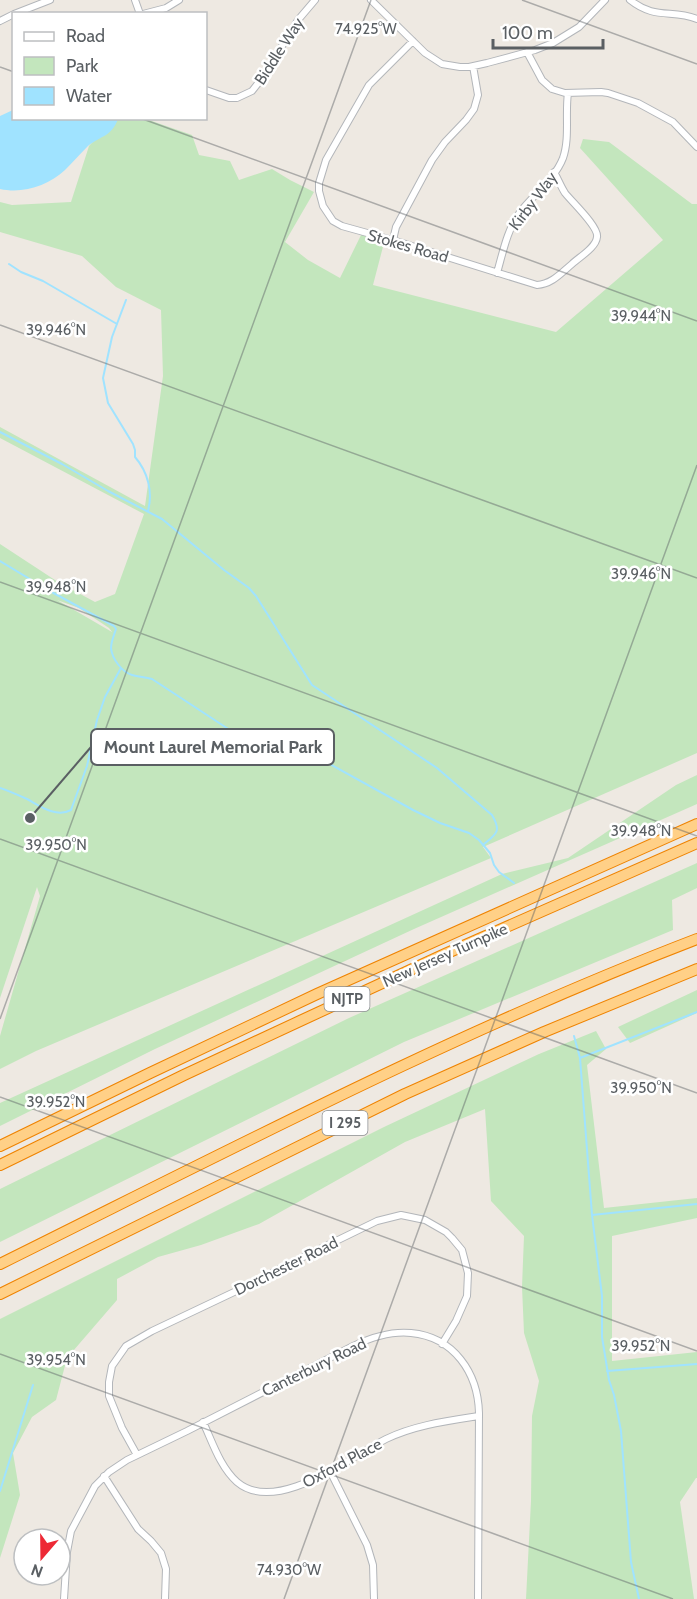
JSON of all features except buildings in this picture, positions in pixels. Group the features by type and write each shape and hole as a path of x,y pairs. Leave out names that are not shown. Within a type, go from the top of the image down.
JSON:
{"highway":[{"name":"New Jersey Turnpike","path":"0,1146 317,994 697,824"},
{"name":"New Jersey Turnpike","path":"0,1165 321,1011 697,843"},
{"name":"I 295","path":"0,1264 405,1064 518,1013 697,939"},
{"name":"I 295","path":"0,1294 405,1094 544,1032 697,969"}],"street":[{"path":"19,12 50,0"},
{"path":"149,12 166,8 179,0"},
{"name":"Biddle Way","path":"207,90 229,98 237,98 252,91 298,20 315,0"},
{"path":"371,0 425,53 442,63 460,67 473,66 553,43 586,20 605,0"},
{"path":"377,6 383,0"},
{"path":"630,0 653,12 697,19"},
{"name":"Stokes Road","path":"413,41 369,85 323,167 319,191 323,206 338,225 537,285 543,284 555,278 590,248 597,239 596,230 564,190 554,172"},
{"path":"527,52 542,80 558,92 601,92 638,103 674,122 697,147"},
{"path":"393,240 396,226 436,154 474,109 478,95 473,66"},
{"name":"Kirby Way","path":"496,273 508,232 515,219 561,162 565,150 568,93"},
{"name":"Dorchester Road","path":"137,1455 122,1428 109,1396 112,1366 126,1346 152,1331 377,1221 401,1215 425,1220 446,1232 462,1250 468,1273 467,1296 442,1344"},
{"name":"Canterbury Road","path":"64,1599 67,1552 71,1531 95,1486 117,1466 353,1346 393,1333 413,1333 431,1338 455,1352 467,1366 477,1393 479,1416 478,1599"},
{"name":"Oxford Place","path":"203,1422 225,1467 237,1482 246,1488 278,1492 296,1487 330,1471 402,1432 426,1425 479,1416"},
{"path":"330,1471 367,1545 373,1565 374,1599"},
{"path":"104,1476 138,1529 151,1540 161,1554 166,1569 165,1599"}],"green space":[{"path":"113,120 149,120 192,135 199,155 230,161 239,180 272,169 314,192 285,242 308,260 340,278 362,233 385,239 373,285 556,332 663,240 580,148 583,139 609,142 692,204 697,204 697,753 483,847 491,858 36,1051 0,1069 0,1036 40,896 37,887 0,998 0,544 58,582 95,602 115,594 144,514 0,438 0,427 145,506 163,376 161,310 116,287 82,256 0,232 0,202 12,205 71,202 89,146","holes":["57,600 79,608 112,632"]},
{"path":"697,775 697,804 414,929 155,1049 0,1126 0,1103 502,874 568,858 676,785"},
{"path":"697,863 697,888 672,900 673,930 404,1042 0,1242 0,1189 349,1018"},
{"path":"697,990 697,1013 630,1043 618,1027"},
{"path":"596,1031 606,1049 587,1065 604,1208 697,1198 697,1218 612,1236 612,1361 697,1352 697,1478 680,1502 694,1599 526,1599 532,1416 539,1381 524,1333 522,1287 524,1236 491,1201 485,1109 405,1142 259,1224 201,1245 158,1257 117,1279 117,1300 67,1358 56,1400 32,1417 13,1453 20,1495 0,1558 0,1319 384,1127 539,1054"}],"water":[{"path":"12,110 12,120 118,120 109,133 88,146 58,176 35,187 9,190 0,189 0,116"}],"waterway":[{"path":"9,264 117,324"},
{"path":"126,300 112,337 103,378 108,403 133,444 135,457 146,476 150,490 148,511"},
{"path":"0,432 162,519 249,588 312,685 437,768 492,815 497,829 483,845"},
{"path":"0,561 114,626 116,629 111,648 113,656 128,673 152,679 262,751 267,751 275,735 279,736 413,810 469,833 479,840 490,853 499,872 514,883"},
{"path":"0,788 54,812 71,810 87,766 97,720 105,697 121,668"},
{"path":"580,1058 697,1012"},
{"path":"574,1036 580,1058 592,1215 602,1296 602,1337 621,1431 631,1562 639,1599"},
{"path":"592,1215 697,1204"},
{"path":"607,1371 697,1364"},
{"path":"0,1491 33,1385"}],"place":[{"name":"Mount Laurel Memorial Park","path":"30,818"}]}
